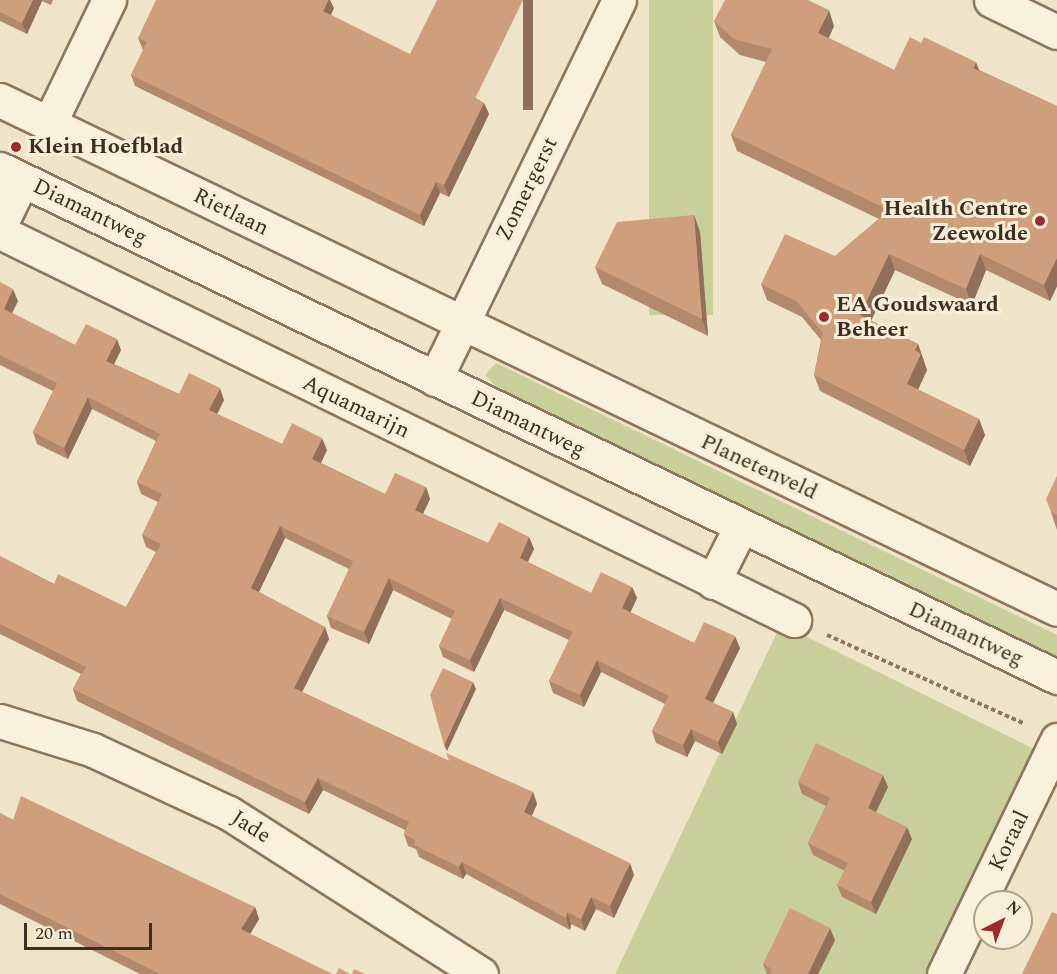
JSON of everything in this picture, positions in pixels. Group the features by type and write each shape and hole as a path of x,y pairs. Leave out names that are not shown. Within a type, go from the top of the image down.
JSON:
{"street":[{"path":"49,124 109,0"},
{"name":"Zomergerst","path":"435,379 619,0"},
{"path":"991,0 1057,32"},
{"name":"Rietlaan","path":"0,100 461,325"},
{"path":"0,225 11,174"},
{"name":"Diamantweg","path":"11,174 1057,677"},
{"name":"Aquamarijn","path":"0,232 794,620"},
{"name":"Planetenveld","path":"461,325 1057,609"},
{"path":"713,582 741,526"},
{"name":"Jade","path":"0,721 93,750 229,813 482,974"},
{"name":"Koraal","path":"944,974 1046,734"}],"path":[{"path":"794,620 1046,734"}],"green space":[{"path":"649,0 713,0 713,315 649,315"},
{"path":"496,363 1057,635 1057,659 498,389 485,375"},
{"path":"781,624 1034,749 925,974 615,974"}],"building":[{"path":"0,0 33,0 22,23 0,12"},
{"path":"156,0 328,0 323,11 410,54 437,0 523,0 475,99 484,103 444,185 436,182 420,215 131,75 147,42 138,38"},
{"path":"725,0 808,0 829,10 818,33 894,70 910,37 921,43 924,37 976,62 973,68 1057,106 1057,258 1044,285 980,254 966,289 889,254 860,315 918,344 915,350 921,354 907,384 979,419 964,450 814,375 823,333 796,301 761,284 785,234 835,256 889,210 731,135 772,49 734,39 714,21"},
{"path":"694,215 702,319 595,267 617,222"},
{"path":"0,282 13,289 4,309 75,345 86,324 117,339 106,361 179,394 189,373 220,388 209,410 282,444 292,423 322,438 312,459 385,494 395,473 426,487 415,510 488,543 499,522 529,537 520,558 591,593 601,572 632,587 622,608 694,643 704,622 735,636 705,699 733,712 718,742 691,729 683,745 652,731 669,696 597,660 580,695 549,681 573,632 500,598 470,660 439,646 455,611 389,578 364,632 327,616 353,561 280,526 251,588 325,627 294,688 449,761 446,753 533,792 524,812 630,863 610,906 591,897 581,919 567,912 566,918 462,862 459,867 414,845 415,840 404,834 409,822 318,778 305,802 73,689 86,667 0,624 0,556 54,584 58,574 126,607 161,544 142,535 162,494 137,482 160,434 88,397 64,448 33,432 57,383 0,355"},
{"path":"1057,476 1057,515 1051,512 1046,499"},
{"path":"443,668 473,682 444,745 430,695"},
{"path":"816,743 883,775 868,808 907,827 871,902 837,885 848,863 808,843 830,798 798,782"},
{"path":"21,796 255,907 241,929 332,974 160,974 0,894 0,813 13,820"},
{"path":"790,908 830,928 808,974 770,974 772,969 763,964"},
{"path":"1052,912 1057,914 1057,974 1022,974"},
{"path":"339,968 350,974 336,974"},
{"path":"354,969 365,974 352,974"}],"place":[{"name":"Klein Hoefblad","path":"16,147"},
{"name":"Health Centre Zeewolde","path":"1040,221"},
{"name":"EA Goudswaard Beheer","path":"824,317"}]}
